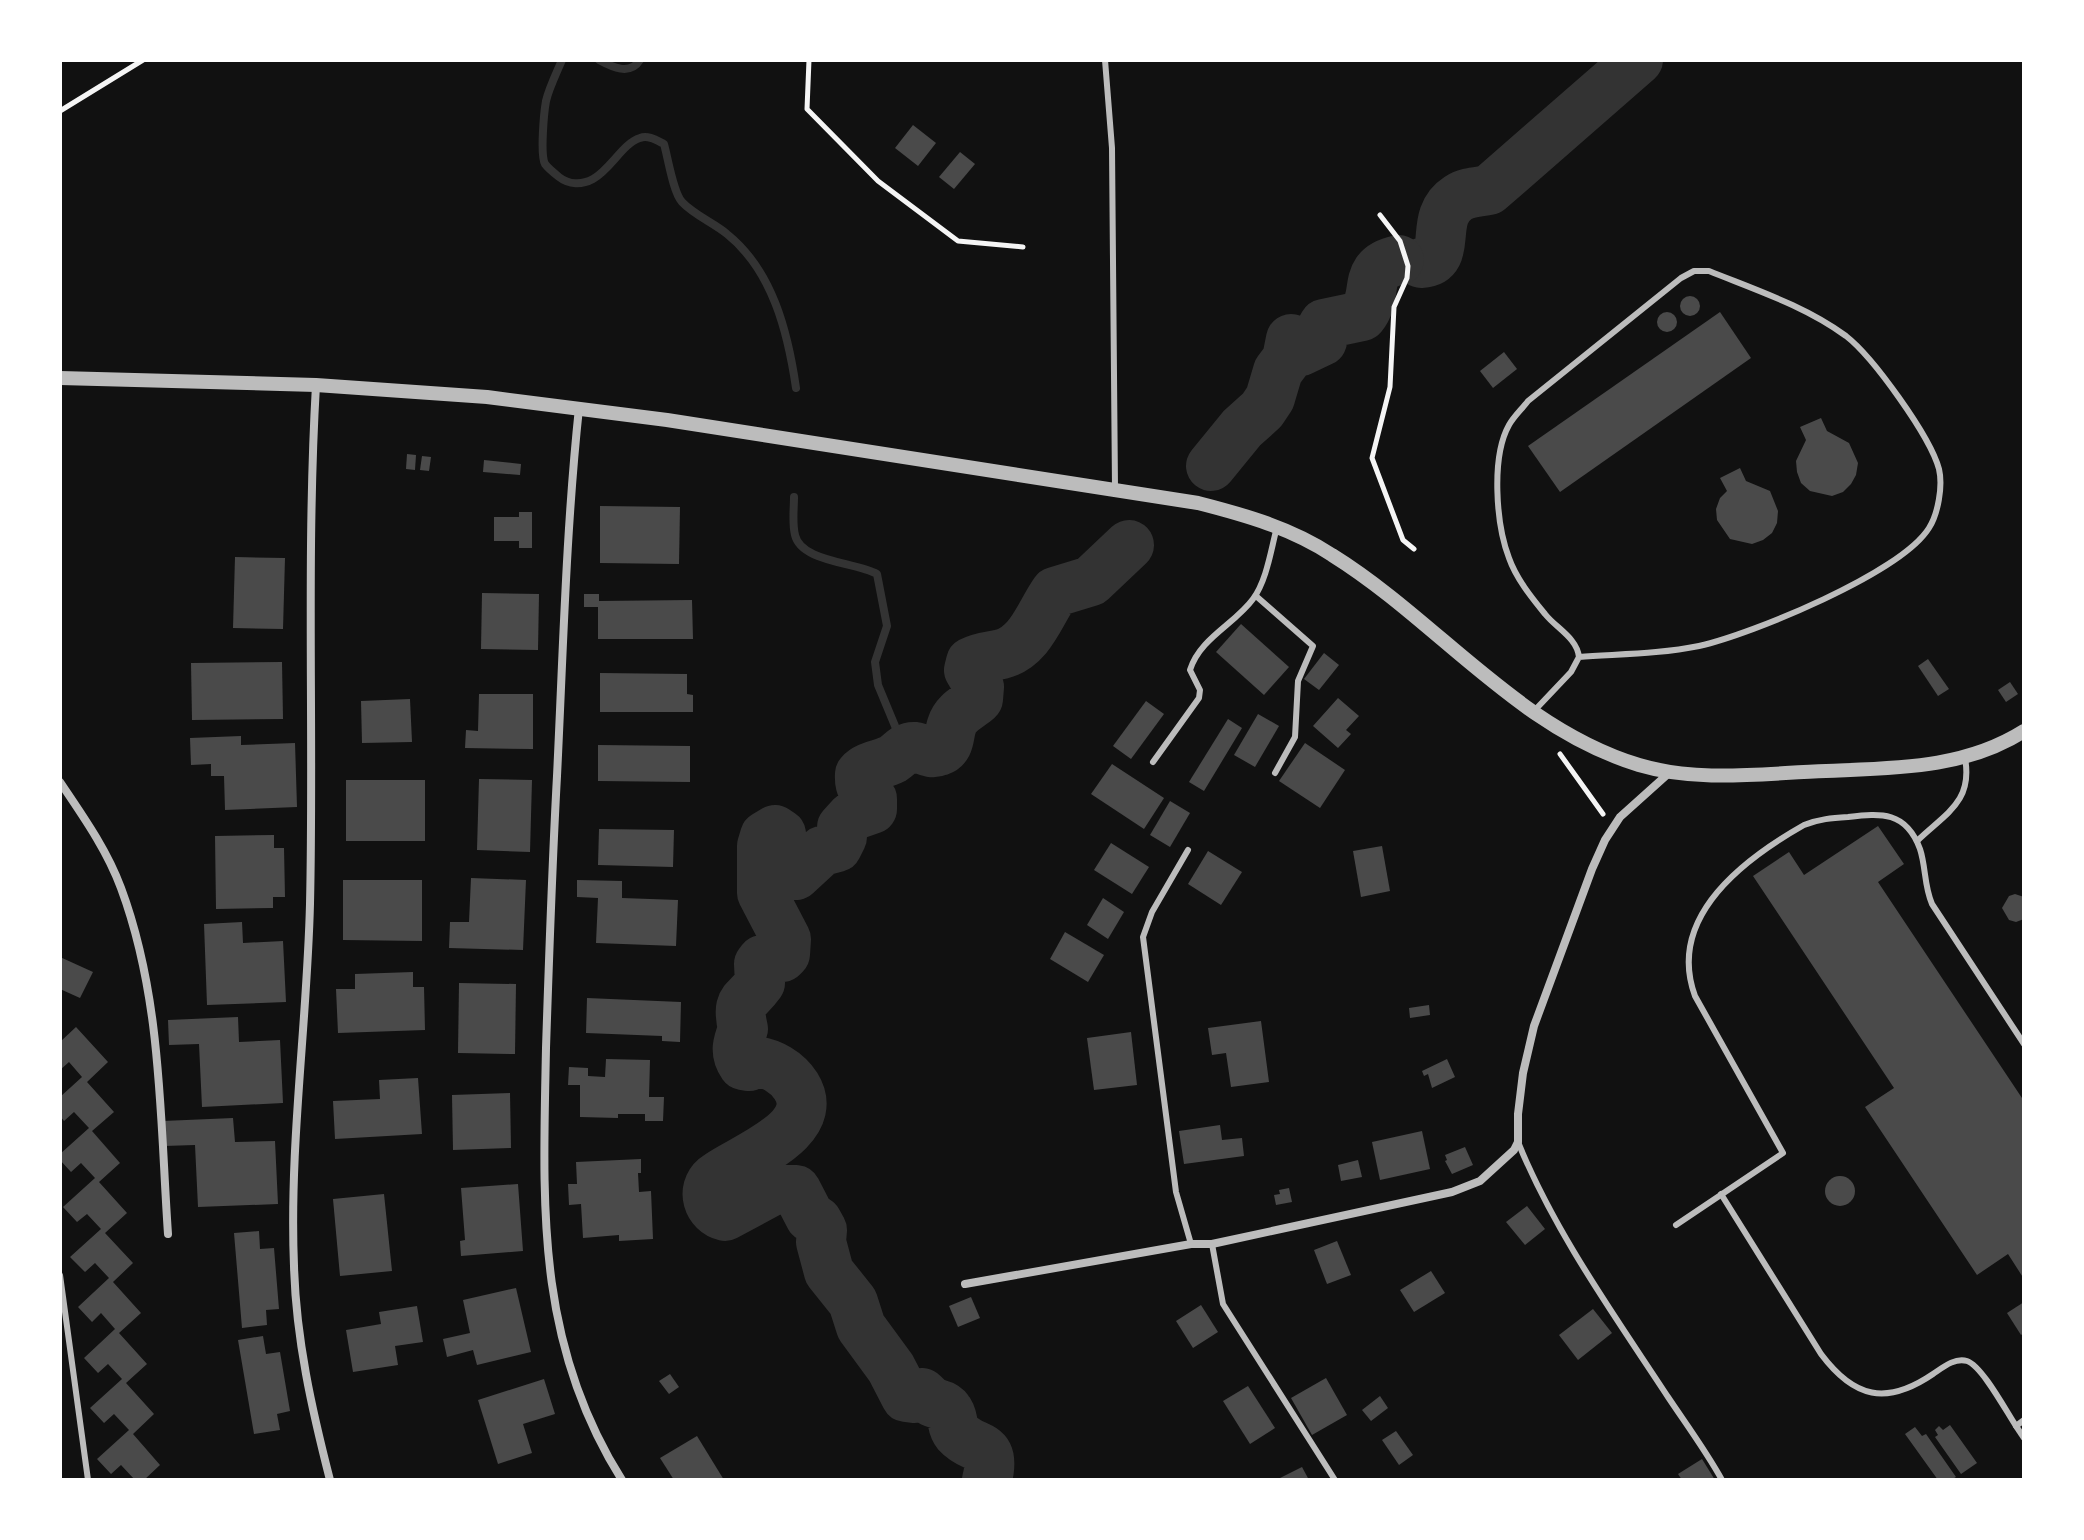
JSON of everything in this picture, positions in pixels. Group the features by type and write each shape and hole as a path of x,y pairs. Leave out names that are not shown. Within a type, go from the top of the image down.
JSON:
{"street":[{"path":"60,378 316,385 487,397 579,408 1198,503 1277,527 1305,539 1356,570 1533,713 1610,754 1669,772 1703,775 1891,768 1965,758 1995,747 2024,731"},
{"path":"316,385 309,763 310,905 293,1222 298,1317 312,1409 330,1480"},
{"path":"579,408 550,890 543,1179 550,1275 562,1338 584,1410 622,1480"},
{"path":"965,1284 1191,1244 1212,1244 1452,1192 1480,1181 1509,1157 1518,1142 1523,1073 1534,1026 1578,905 1612,828 1630,806 1669,772"},
{"path":"60,782 102,847 120,886 146,974 152,1015 168,1234"}],"lane":[{"path":"1105,60 1112,148 1115,488"},
{"path":"1533,713 1571,672 1579,657 1574,644 1547,617 1526,589 1503,539 1498,468 1508,426 1517,413 1622,325 1694,271 1709,271 1793,305 1847,337 1865,353 1925,436 1939,471 1940,488 1931,525 1919,542 1875,573 1786,616 1731,637 1661,652 1579,657"},
{"path":"1153,762 1199,698 1200,690 1190,670 1192,663 1206,644 1256,596 1277,527"},
{"path":"1256,596 1313,646 1298,681 1295,737 1275,773"},
{"path":"1917,841 1964,794 1968,773 1965,758"},
{"path":"1676,1225 1783,1153 1687,973 1689,953 1708,904 1734,872 1790,833 1818,819 1888,815 1904,824 1917,841 1924,862 1926,891 1932,904 2024,1044"},
{"path":"1188,850 1152,912 1143,937 1176,1192 1191,1244"},
{"path":"1518,1142 1531,1172 1594,1282 1722,1480"},
{"path":"1721,1194 1821,1354 1840,1377 1866,1392 1885,1395 1915,1385 1955,1361 1966,1361 1977,1368 2024,1438"},
{"path":"1212,1244 1223,1304 1335,1480"},
{"path":"60,1275 88,1480"},
{"path":"2016,1426 2024,1420"}],"path":[{"path":"60,111 143,60"},
{"path":"809,60 807,109 878,181 958,241 1023,247"},
{"path":"1380,215 1400,241 1408,266 1407,278 1394,307 1390,387 1372,458 1403,540 1414,549"},
{"path":"1557,751 1612,828"}],"building":[{"path":"913,125 936,143 918,166 895,148"},
{"path":"960,152 975,164 954,189 939,177"},
{"path":"1690,296 1697,299 1700,306 1697,313 1690,316 1683,313 1680,306 1683,299"},
{"path":"1667,312 1674,315 1677,322 1674,329 1667,332 1660,329 1657,322 1660,315"},
{"path":"1720,312 1751,358 1560,492 1528,446"},
{"path":"1504,352 1517,369 1493,388 1480,371"},
{"path":"1821,418 1827,431 1849,443 1858,463 1851,484 1843,492 1832,496 1810,491 1801,483 1797,472 1796,461 1806,440 1800,427"},
{"path":"407,454 416,455 415,470 406,469"},
{"path":"422,456 431,457 429,471 420,470"},
{"path":"484,460 521,464 520,475 483,472"},
{"path":"1740,468 1746,481 1770,491 1778,511 1772,533 1752,544 1730,539 1717,520 1716,509 1727,491 1720,478"},
{"path":"600,506 680,507 679,564 600,563"},
{"path":"519,512 532,512 532,548 519,548 519,541 494,541 494,517 519,517"},
{"path":"235,557 285,558 283,629 233,628"},
{"path":"482,593 539,594 538,650 481,649"},
{"path":"584,594 599,594 599,601 692,600 693,639 598,639 598,607 584,607"},
{"path":"1241,624 1289,667 1264,695 1216,652"},
{"path":"1324,653 1339,665 1319,690 1304,679"},
{"path":"1928,659 1949,689 1938,696 1918,666"},
{"path":"282,662 283,719 192,720 191,663"},
{"path":"600,673 687,674 687,694 693,695 693,712 600,712"},
{"path":"2010,682 2018,694 2006,702 1998,690"},
{"path":"479,694 533,694 533,749 465,748 466,730 478,731"},
{"path":"1338,698 1359,716 1346,730 1351,734 1338,748 1313,726"},
{"path":"410,699 412,742 362,743 361,701"},
{"path":"1146,701 1164,714 1131,759 1113,746"},
{"path":"1258,714 1279,726 1255,767 1234,755"},
{"path":"1228,719 1242,728 1204,791 1189,782"},
{"path":"241,736 241,745 295,743 297,807 225,810 224,776 211,776 211,764 191,765 190,738"},
{"path":"1305,743 1345,770 1320,808 1279,781"},
{"path":"598,745 690,746 690,782 598,781"},
{"path":"1112,764 1164,798 1144,829 1091,794"},
{"path":"479,779 532,780 530,852 477,850"},
{"path":"346,780 425,780 425,841 346,841"},
{"path":"1170,801 1190,813 1170,847 1150,835"},
{"path":"1878,826 1904,864 1878,882 2024,1101 2024,1279 2008,1254 1977,1275 1865,1107 1894,1088 1753,876 1789,852 1804,875"},
{"path":"599,829 674,830 673,867 598,865"},
{"path":"274,835 274,848 284,848 285,897 273,897 273,908 216,909 215,836"},
{"path":"1111,843 1149,867 1132,894 1094,870"},
{"path":"1382,846 1390,891 1361,897 1353,851"},
{"path":"1208,851 1242,872 1221,905 1188,884"},
{"path":"471,878 526,880 523,950 449,948 450,922 469,922"},
{"path":"343,880 422,880 422,941 343,940"},
{"path":"577,880 622,881 622,898 678,900 676,946 596,943 598,898 577,897"},
{"path":"2009,896 2024,897 2024,919 2016,922 2009,920 2002,908"},
{"path":"1103,898 1124,912 1108,939 1087,925"},
{"path":"242,922 243,943 283,941 286,1002 207,1005 204,924"},
{"path":"1065,932 1104,955 1088,982 1050,959"},
{"path":"60,957 93,972 80,998 60,989"},
{"path":"413,972 413,987 424,987 425,1030 338,1033 336,989 355,989 355,974"},
{"path":"459,983 516,984 515,1054 458,1053"},
{"path":"587,998 681,1002 680,1042 662,1041 662,1036 586,1033"},
{"path":"1429,1005 1430,1015 1410,1018 1409,1008"},
{"path":"238,1017 239,1042 280,1040 283,1103 202,1107 199,1044 169,1045 168,1020"},
{"path":"1261,1021 1269,1082 1231,1087 1226,1053 1212,1055 1208,1028"},
{"path":"76,1027 108,1062 87,1082 114,1112 92,1131 120,1163 99,1182 127,1213 105,1233 133,1263 113,1282 141,1313 119,1333 147,1364 126,1383 154,1414 133,1434 160,1465 144,1480 135,1480 121,1465 111,1474 97,1459 129,1430 114,1414 104,1423 90,1408 122,1379 108,1364 98,1373 84,1358 115,1329 101,1313 92,1322 78,1307 109,1278 95,1263 85,1272 70,1257 101,1229 87,1214 77,1222 63,1207 95,1178 81,1163 71,1172 60,1160 60,1154 89,1128 74,1112 64,1121 60,1116 60,1097 82,1077 69,1062 60,1070 60,1042"},
{"path":"1131,1032 1137,1085 1094,1090 1087,1038"},
{"path":"606,1059 650,1060 649,1097 664,1097 663,1121 645,1121 645,1114 618,1114 618,1118 580,1117 580,1085 568,1085 569,1067 588,1068 588,1076 605,1077"},
{"path":"1447,1059 1455,1077 1432,1088 1428,1074 1424,1076 1422,1071"},
{"path":"418,1078 422,1134 335,1139 333,1101 380,1099 379,1080"},
{"path":"510,1093 511,1148 453,1150 452,1095"},
{"path":"233,1118 235,1142 275,1141 278,1204 198,1207 195,1145 164,1146 163,1121"},
{"path":"1220,1125 1222,1140 1242,1138 1244,1156 1184,1164 1179,1131"},
{"path":"1422,1131 1430,1169 1380,1180 1372,1142"},
{"path":"1465,1147 1473,1165 1452,1174 1445,1155"},
{"path":"641,1159 639,1192 651,1191 653,1239 619,1241 619,1235 583,1238 581,1204 569,1205 568,1184 577,1184 576,1162"},
{"path":"1358,1160 1362,1177 1341,1181 1338,1165"},
{"path":"1840,1176 1851,1180 1855,1191 1851,1202 1840,1206 1829,1202 1825,1191 1829,1180"},
{"path":"518,1184 523,1251 461,1256 460,1241 465,1240 461,1188"},
{"path":"1289,1188 1292,1202 1276,1205 1274,1195 1280,1194 1279,1190"},
{"path":"384,1194 392,1271 340,1276 333,1199"},
{"path":"1527,1206 1545,1229 1525,1245 1506,1222"},
{"path":"259,1231 260,1249 274,1248 279,1309 266,1310 267,1325 242,1328 234,1233"},
{"path":"1337,1241 1351,1275 1327,1284 1314,1250"},
{"path":"1431,1271 1445,1293 1414,1312 1400,1290"},
{"path":"516,1288 531,1352 477,1365 473,1350 447,1357 443,1339 470,1333 463,1300"},
{"path":"971,1297 980,1318 958,1327 949,1306"},
{"path":"2024,1302 2024,1333 2021,1335 2007,1313"},
{"path":"1201,1305 1218,1332 1193,1348 1176,1321"},
{"path":"417,1306 423,1342 395,1346 398,1365 353,1372 346,1330 381,1324 379,1312"},
{"path":"1593,1309 1612,1333 1578,1360 1559,1335"},
{"path":"263,1336 266,1354 280,1352 290,1411 277,1414 280,1430 254,1434 238,1340"},
{"path":"670,1374 679,1387 669,1394 659,1381"},
{"path":"1326,1378 1347,1415 1312,1435 1291,1398"},
{"path":"544,1379 555,1414 523,1424 532,1453 498,1464 478,1400"},
{"path":"1248,1386 1275,1428 1250,1444 1223,1401"},
{"path":"1380,1396 1388,1408 1371,1421 1362,1410"},
{"path":"1950,1425 1977,1463 1961,1474 1935,1437 1939,1426 1943,1430"},
{"path":"1915,1427 1922,1436 1926,1434 1956,1477 1938,1480 1905,1434"},
{"path":"1396,1431 1413,1455 1399,1465 1382,1440"},
{"path":"697,1436 724,1480 674,1480 660,1458"},
{"path":"1702,1459 1715,1480 1682,1480 1678,1474"},
{"path":"1302,1467 1309,1480 1276,1480"}],"waterway":[{"path":"562,60 546,101 543,123 545,164 563,180 580,183 599,175 622,151 640,138 652,138 664,144 673,183 682,202 743,249 767,284 783,325 796,388"},
{"path":"599,60 626,69 640,60"},
{"path":"1421,263 1437,255 1444,216 1449,206 1465,194 1489,190 1638,60"},
{"path":"1211,466 1270,398 1278,371 1287,359 1291,339 1298,341 1301,351 1322,341 1320,331 1324,324 1362,316 1370,299 1375,275 1379,269 1399,260"},
{"path":"794,497 793,521 799,544 818,556 877,574 887,626 875,662 878,685 900,738 898,755"},
{"path":"987,1480 987,1453 957,1433 946,1408 922,1393 914,1398 906,1397 891,1368 861,1327 853,1302 829,1272 821,1242 822,1230 817,1221 810,1217 796,1190 777,1188 725,1216 714,1210 708,1200 708,1188 715,1178 775,1142 789,1130 799,1117 802,1102 796,1086 783,1072 761,1062 743,1065 738,1051 743,1029 741,1006 760,983 759,964 762,960 785,954 786,939 762,893 762,846 765,836 775,830 781,834 783,863 796,875 822,851 837,847 842,837 842,827 852,816 872,809 872,799 862,788 860,774 893,759 908,748 933,752 943,749 956,717 978,699 979,687 969,670 971,662 1012,650 1034,628 1055,592 1091,581 1129,545"}]}
